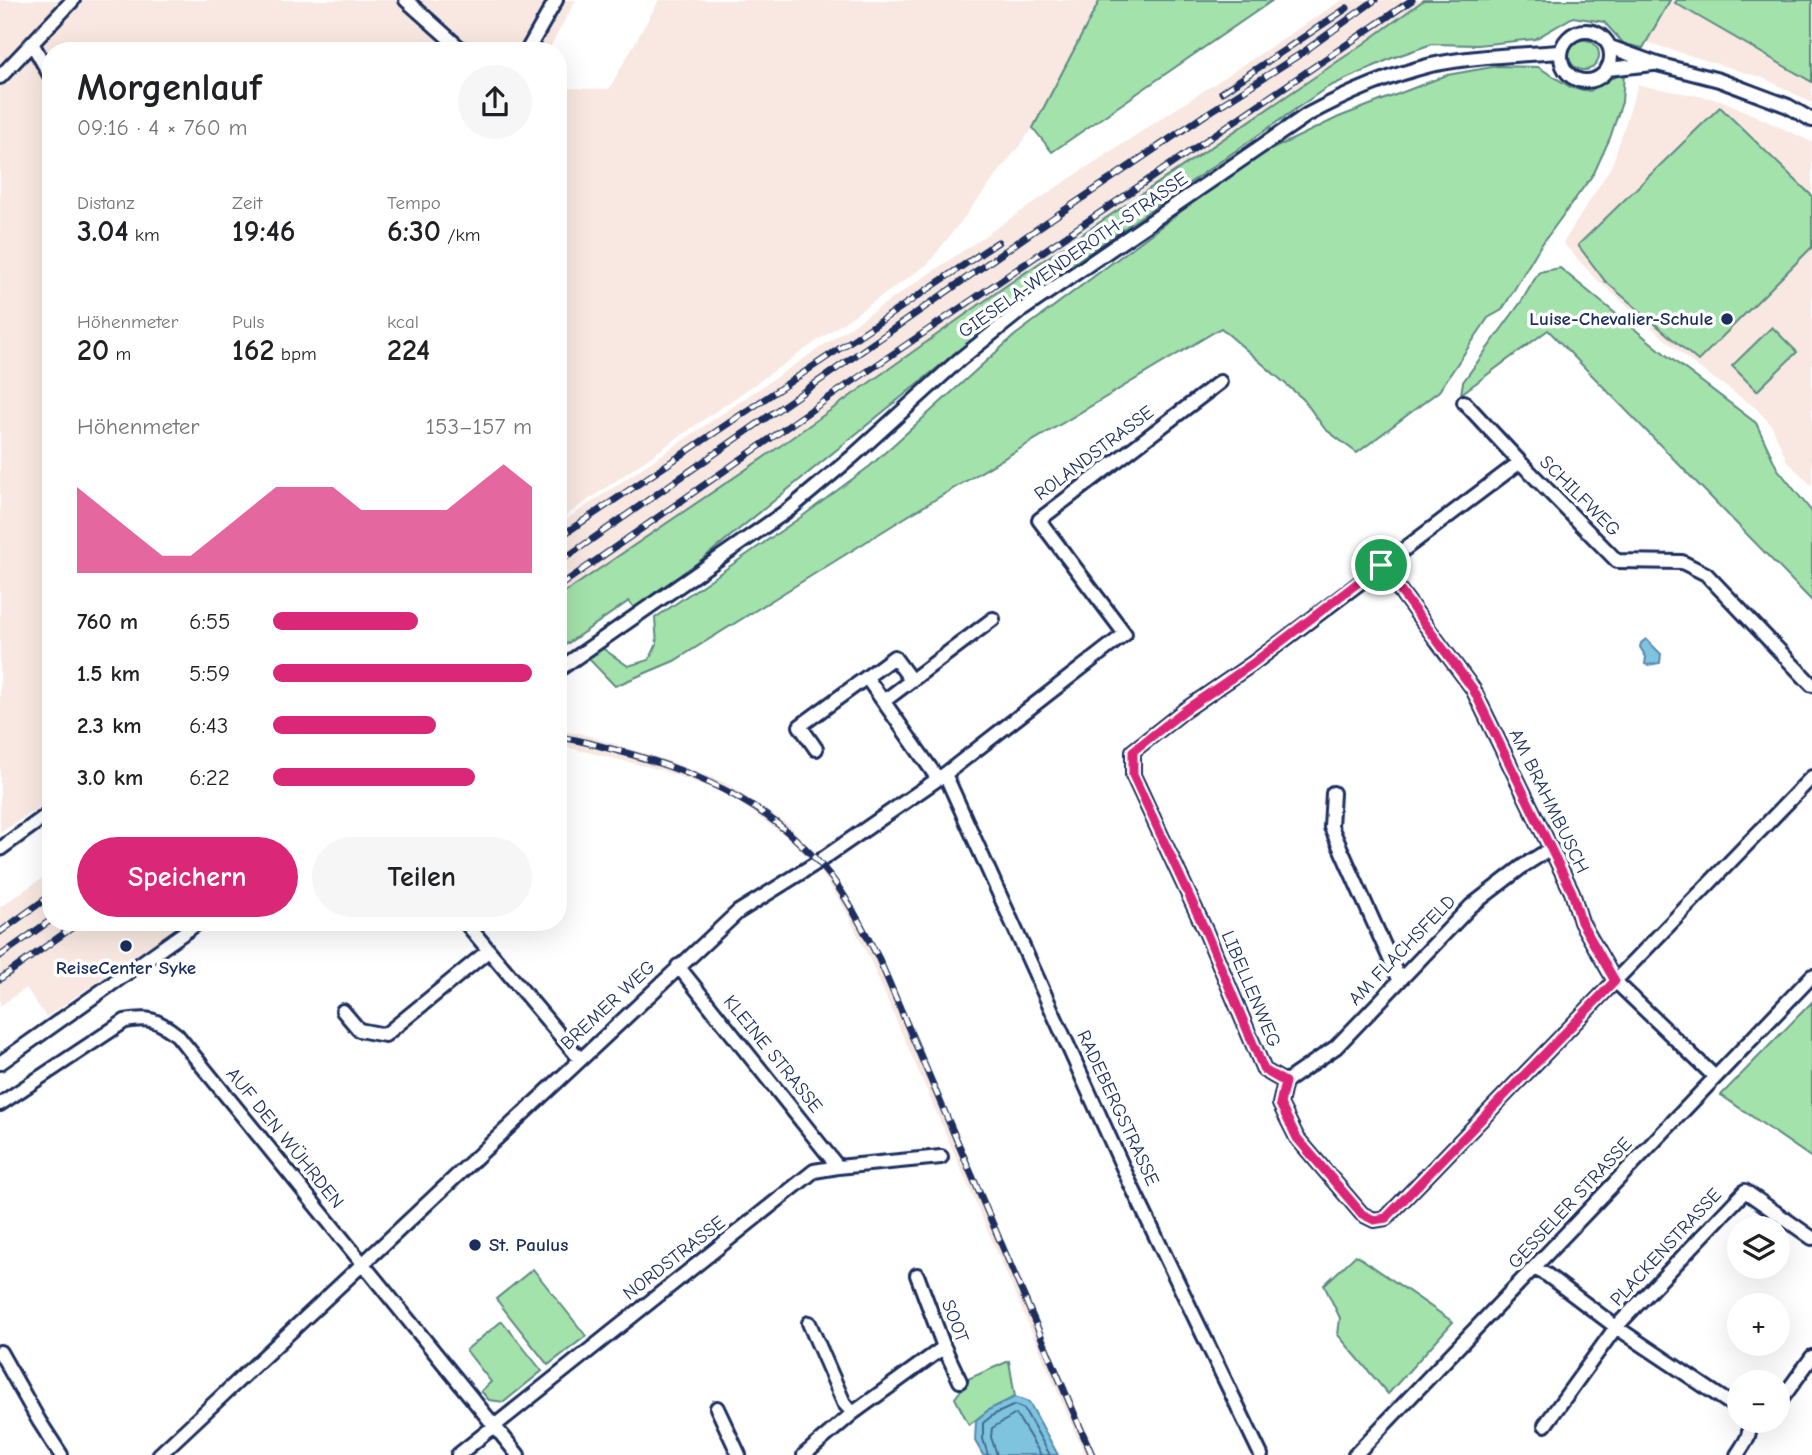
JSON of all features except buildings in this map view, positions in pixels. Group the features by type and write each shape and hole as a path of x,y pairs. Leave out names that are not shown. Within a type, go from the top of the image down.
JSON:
{"street":[{"path":"0,77 74,0"},
{"path":"406,0 453,42"},
{"path":"532,42 556,0"},
{"path":"1590,30 1602,36 1610,47 1612,57 1608,69 1597,79 1584,81 1573,78 1563,68 1560,52 1565,40 1575,32 1590,30"},
{"path":"33,45 42,61"},
{"path":"1610,47 1657,64 1719,80 1788,106 1812,120"},
{"name":"GIESELA-WENDEROTH-STRASSE","path":"567,664 792,508 959,360 1019,312 1307,116 1333,101 1386,78 1432,65 1560,52"},
{"path":"1608,69 1657,64"},
{"name":"ROLANDSTRASSE","path":"1125,634 1039,520 1220,382"},
{"name":"SCHILFWEG","path":"1464,402 1617,561 1682,562 1706,574 1812,685"},
{"name":"SCHILFWEG","path":"1381,565 1520,463"},
{"name":"AM BRAHMBUSCH","path":"1381,565 1473,689 1572,892 1581,922 1615,981 1715,1077"},
{"name":"LIBELLENWEG","path":"1285,1082 1264,1070 1206,932 1133,775 1133,751 1381,565"},
{"path":"884,701 993,619"},
{"name":"BREMER WEG","path":"159,1455 579,1058 738,912 818,862 941,776 1125,634"},
{"path":"816,749 800,726 894,657 911,680"},
{"name":"RADEBERGSTRASSE","path":"867,678 941,776 1130,1183 1261,1455"},
{"path":"1285,1082 1280,1104 1297,1138 1362,1214 1374,1220 1386,1218 1812,777"},
{"path":"1333,793 1331,827 1399,979"},
{"path":"0,849 42,819"},
{"name":"AM FLACHSFELD","path":"1285,1082 1336,1047 1471,906 1522,866 1550,849"},
{"path":"0,1063 186,931"},
{"path":"472,931 579,1058"},
{"path":"343,1011 359,1030 385,1035 488,951"},
{"name":"KLEINE STRASSE","path":"678,966 838,1167"},
{"name":"GESSELER STRASSE","path":"1355,1455 1812,976"},
{"name":"AUF DEN WÜHRDEN","path":"0,1104 125,1021 143,1018 161,1022 177,1035 518,1455"},
{"name":"NORDSTRASSE","path":"458,1455 814,1171 941,1157"},
{"name":"PLACKENSTRASSE","path":"1545,1425 1616,1327 1745,1191 1812,1238"},
{"name":"PLACKENSTRASSE","path":"1534,1269 1727,1401"},
{"name":"SOOT","path":"917,1275 960,1381"},
{"path":"809,1323 844,1403 853,1413"},
{"path":"804,1455 853,1413 944,1347"},
{"path":"0,1352 39,1422 61,1455"},
{"path":"1790,1387 1812,1357"},
{"path":"717,1408 739,1455"},
{"path":"1737,1455 1748,1433"}],"shaded area":[{"path":"0,0 576,0 553,42 42,42 42,805 0,833"},
{"path":"659,0 1100,0 1033,128 928,264 567,515 567,88 609,89"},
{"path":"1342,0 1424,0 567,591 567,519 1066,181"},
{"path":"1670,0 1812,0 1812,103 1766,79 1646,42"},
{"name":"Luise-Chevalier-Schule","path":"1638,85 1721,100 1812,142 1812,486 1787,461 1772,426 1756,408 1692,363 1593,276 1563,243 1612,165"},
{"path":"567,732 579,733 663,759 725,783 790,826 829,870 856,910 882,959 1097,1455 1085,1455 871,962 845,909 819,869 787,837 727,794 661,770 567,747"},
{"path":"42,878 42,931 171,931 46,1017 26,988 0,1006 0,907"}],"green space":[{"path":"1100,0 1273,0 1052,152 1033,128"},
{"path":"1424,0 1670,0 1643,48 1624,44 1604,22 1573,17 1535,39 1478,45 1432,44 1392,58 1326,88 1017,303 695,565 634,608 629,601 567,644 567,591 773,451 1007,285 1362,45"},
{"path":"1677,0 1812,0 1812,82 1675,3"},
{"path":"1584,40 1594,45 1599,55 1594,65 1584,70 1574,65 1569,55 1574,45"},
{"path":"1498,66 1538,67 1572,88 1590,91 1609,79 1624,74 1622,102 1610,138 1594,173 1539,248 1502,310 1488,318 1439,391 1357,453 1325,429 1303,399 1221,328 906,517 674,661 615,686 588,658 602,648 628,666 649,660 657,644 655,618 870,466 1014,336 1250,160 1339,117 1447,75"},
{"path":"1720,107 1812,196 1812,247 1698,361 1605,281 1578,245"},
{"path":"1560,268 1665,354 1756,423 1777,468 1812,512 1812,601 1548,330 1461,394 1463,382 1521,302 1539,272"},
{"path":"1772,327 1797,352 1757,391 1732,366"},
{"path":"1812,1002 1812,1158 1721,1095"},
{"path":"1356,1255 1453,1322 1388,1394 1338,1335 1340,1318 1324,1285"},
{"path":"533,1269 586,1336 548,1365 496,1299"},
{"path":"502,1321 542,1371 504,1402 489,1400 481,1391 491,1382 466,1350"},
{"path":"1009,1361 1015,1397 990,1409 969,1425 955,1398 970,1378"}],"water":[{"path":"1646,639 1661,654 1660,663 1645,664 1646,657 1640,647"},
{"path":"1015,1397 1029,1402 1058,1455 983,1455 975,1441 976,1420 990,1409"}],"railway":[{"path":"567,557 1041,226 1302,53 1375,0"},
{"path":"567,581 840,390 1412,0"},
{"path":"1222,92 1347,8"},
{"path":"567,532 998,242"},
{"path":"567,739 677,769 734,795 786,830 831,877 851,907 879,959 1092,1455"},
{"path":"0,932 42,902"},
{"path":"0,956 42,926"},
{"path":"0,979 67,931"}],"place":[{"name":"Luise-Chevalier-Schule","path":"1727,319"},
{"name":"ReiseCenter Syke","path":"126,946"},
{"name":"St. Paulus","path":"475,1245"}],"route":[{"path":"1381,565 1473,689 1572,892 1581,922 1615,981 1386,1218 1374,1220 1362,1214 1297,1138 1280,1104 1285,1082 1264,1070 1206,932 1133,775 1133,751 1381,565"}]}
